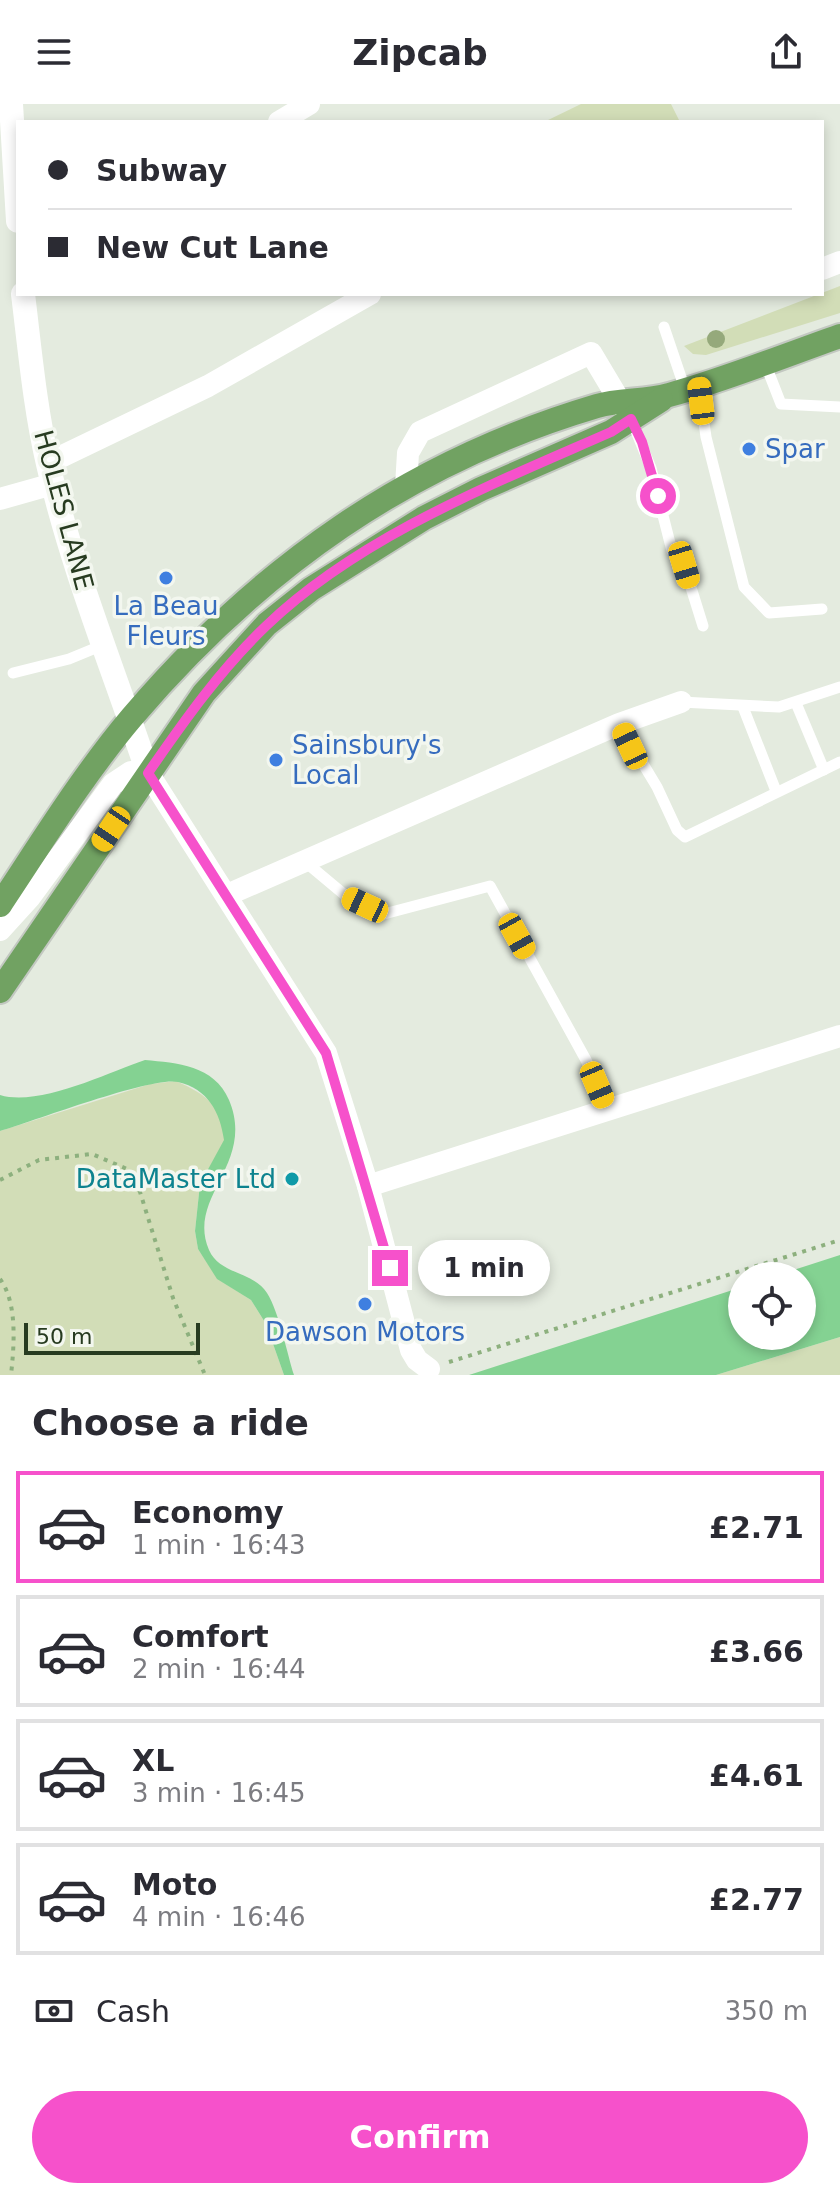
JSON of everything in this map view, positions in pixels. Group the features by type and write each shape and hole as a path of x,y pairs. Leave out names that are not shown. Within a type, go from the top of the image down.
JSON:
{"main road":[{"path":"0,905 130,719 188,654 255,588 327,534 406,486 501,441 600,405 626,411 840,336"},
{"path":"0,991 148,773 219,675 267,624 311,589 424,518 611,432 626,411"}],"street":[{"path":"282,120 309,104"},
{"path":"8,119 16,201"},
{"name":"HOLES LANE","path":"23,296 50,474 77,570 148,773"},
{"path":"0,499 366,296"},
{"path":"406,486 408,453 420,432 591,353 626,411"},
{"path":"227,895 619,724 681,702"},
{"path":"0,930 30,897 113,784 131,772 148,773 326,1053 368,1186 411,1350 417,1360 433,1372"},
{"path":"368,1186 840,1036"}],"lane":[{"path":"664,327 684,390 706,437 744,587 769,613 822,609"},
{"path":"765,363 781,404 840,407"},
{"path":"626,411 651,468 672,551 684,565 703,626"},
{"path":"13,673 69,659 105,644"},
{"path":"681,702 762,708 796,703 840,687"},
{"path":"796,703 824,770"},
{"path":"743,707 776,791"},
{"path":"619,724 652,777 681,835 688,836 840,762"},
{"path":"303,860 346,896 384,914 490,886 586,1060 607,1110"}],"path":[{"path":"0,1180 39,1160 92,1154 127,1169 140,1192 173,1298 205,1375"},
{"path":"433,1372 840,1240"},
{"path":"0,1279 7,1288 14,1344 11,1375"}],"shaded area":[{"path":"581,104 671,104 679,120 548,120"},
{"path":"840,286 840,313 706,355 693,354 684,346 814,296 824,296 824,292"},
{"path":"145,1060 182,1065 204,1073 214,1079 229,1100 235,1123 234,1143 206,1213 204,1231 214,1258 228,1269 254,1281 267,1293 279,1321 294,1375 284,1375 266,1324 251,1300 217,1279 198,1249 195,1231 200,1184 224,1140 216,1111 205,1096 188,1085 164,1082 119,1092 0,1131 0,1095 16,1097 53,1093"},
{"path":"176,1081 197,1091 216,1109 225,1140 200,1184 195,1231 198,1249 218,1279 251,1300 266,1324 284,1375 0,1375 0,1131 150,1084"},
{"path":"840,1255 840,1337 816,1344 816,1263"},
{"path":"728,1292 728,1350 798,1350 716,1375 469,1375"},
{"path":"840,1337 840,1375 716,1375 798,1350 816,1350 816,1344"}],"place":[{"name":"Spar","path":"749,449"},
{"name":"La Beau Fleurs","path":"166,578"},
{"name":"Sainsbury's Local","path":"276,760"},
{"name":"DataMaster Ltd","path":"292,1179"},
{"name":"Dawson Motors","path":"365,1304"}],"route":[{"path":"390,1268 351,1126 326,1053 148,773 204,693 267,624 311,589 424,518 481,489 611,432 631,419 642,442 658,496"}]}
